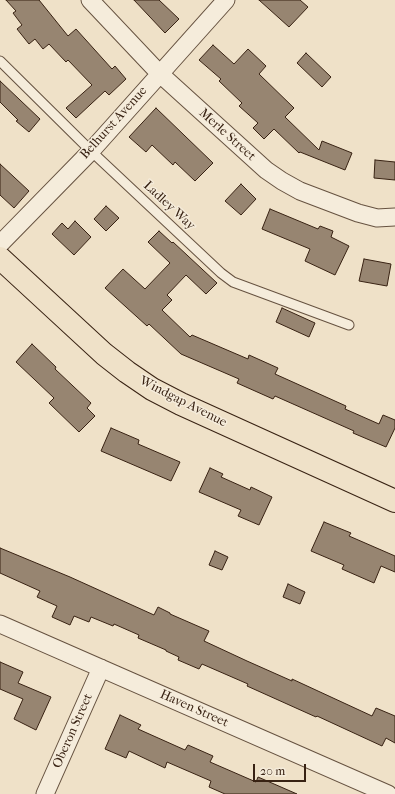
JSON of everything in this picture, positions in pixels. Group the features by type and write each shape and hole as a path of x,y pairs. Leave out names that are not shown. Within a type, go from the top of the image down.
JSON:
{"main road":[{"name":"Windgap Avenue","path":"0,258 104,354 152,389 180,404 395,501"}],"street":[{"name":"Merle Street","path":"90,0 159,73 266,170 282,182 300,191 358,213 377,218 395,217"},
{"name":"Belhurst Avenue","path":"0,244 91,151 159,73 226,0"},
{"name":"Haven Street","path":"0,624 388,794"},
{"name":"Oberon Street","path":"45,794 101,668"}],"lane":[{"name":"Ladley Way","path":"0,61 91,151 207,260 234,282 349,325"}],"building":[{"path":"6,0 39,0 68,36 76,29 112,69 115,66 126,79 109,95 105,91 76,118 66,108 92,85 68,60 66,62 49,44 43,49 35,39 29,44 17,29 22,25 13,13 16,11"},
{"path":"134,0 159,0 179,19 165,33"},
{"path":"259,0 300,0 308,7 289,27"},
{"path":"213,45 234,64 248,49 266,66 259,74 294,108 285,117 319,150 322,141 352,153 345,170 300,152 299,153 274,129 264,139 253,128 258,123 239,106 242,103 219,81 221,79 199,60"},
{"path":"306,53 331,77 322,87 297,63"},
{"path":"0,81 40,119 29,132 16,121 18,120 0,102"},
{"path":"156,108 213,163 195,181 175,162 173,165 152,145 146,152 129,137"},
{"path":"375,160 395,162 395,180 374,178"},
{"path":"0,164 29,191 14,208 0,195"},
{"path":"241,184 256,199 241,215 225,201"},
{"path":"106,206 119,218 106,231 94,219"},
{"path":"270,209 318,229 320,226 333,231 331,237 349,246 335,275 305,261 310,249 262,229"},
{"path":"75,221 91,237 74,255 52,234 62,223 68,229"},
{"path":"159,231 217,283 206,294 186,275 167,295 172,300 162,310 190,337 192,335 248,359 249,355 278,368 275,374 346,406 345,409 379,424 383,415 395,420 395,428 386,447 275,396 273,399 237,383 239,379 181,354 149,324 147,326 105,288 123,269 145,289 170,263 148,242"},
{"path":"364,259 391,264 387,286 359,281"},
{"path":"282,308 315,323 309,337 276,322"},
{"path":"32,344 56,367 55,369 91,403 87,408 95,416 79,432 49,403 54,398 16,362"},
{"path":"111,428 139,440 138,444 180,462 171,481 101,451"},
{"path":"210,468 223,474 221,477 250,490 251,487 272,497 259,525 238,516 241,510 199,492"},
{"path":"324,522 351,533 349,536 395,556 395,572 381,566 374,583 342,569 344,565 311,551"},
{"path":"0,548 70,577 154,615 158,607 170,614 209,631 204,641 372,716 376,708 395,716 395,743 386,738 382,746 247,686 248,684 202,664 199,669 178,660 179,657 166,650 138,638 139,635 114,624 113,626 91,617 89,622 74,616 70,625 52,617 57,606 37,597 40,591 0,573"},
{"path":"215,551 228,557 222,570 209,565"},
{"path":"288,584 305,592 300,604 283,597"},
{"path":"0,662 23,672 18,683 51,697 36,730 14,719 23,699 0,689"},
{"path":"120,715 141,725 138,729 185,750 188,745 213,756 210,762 256,782 258,777 297,794 225,794 209,787 211,781 167,762 165,768 129,751 126,758 105,749"}]}
